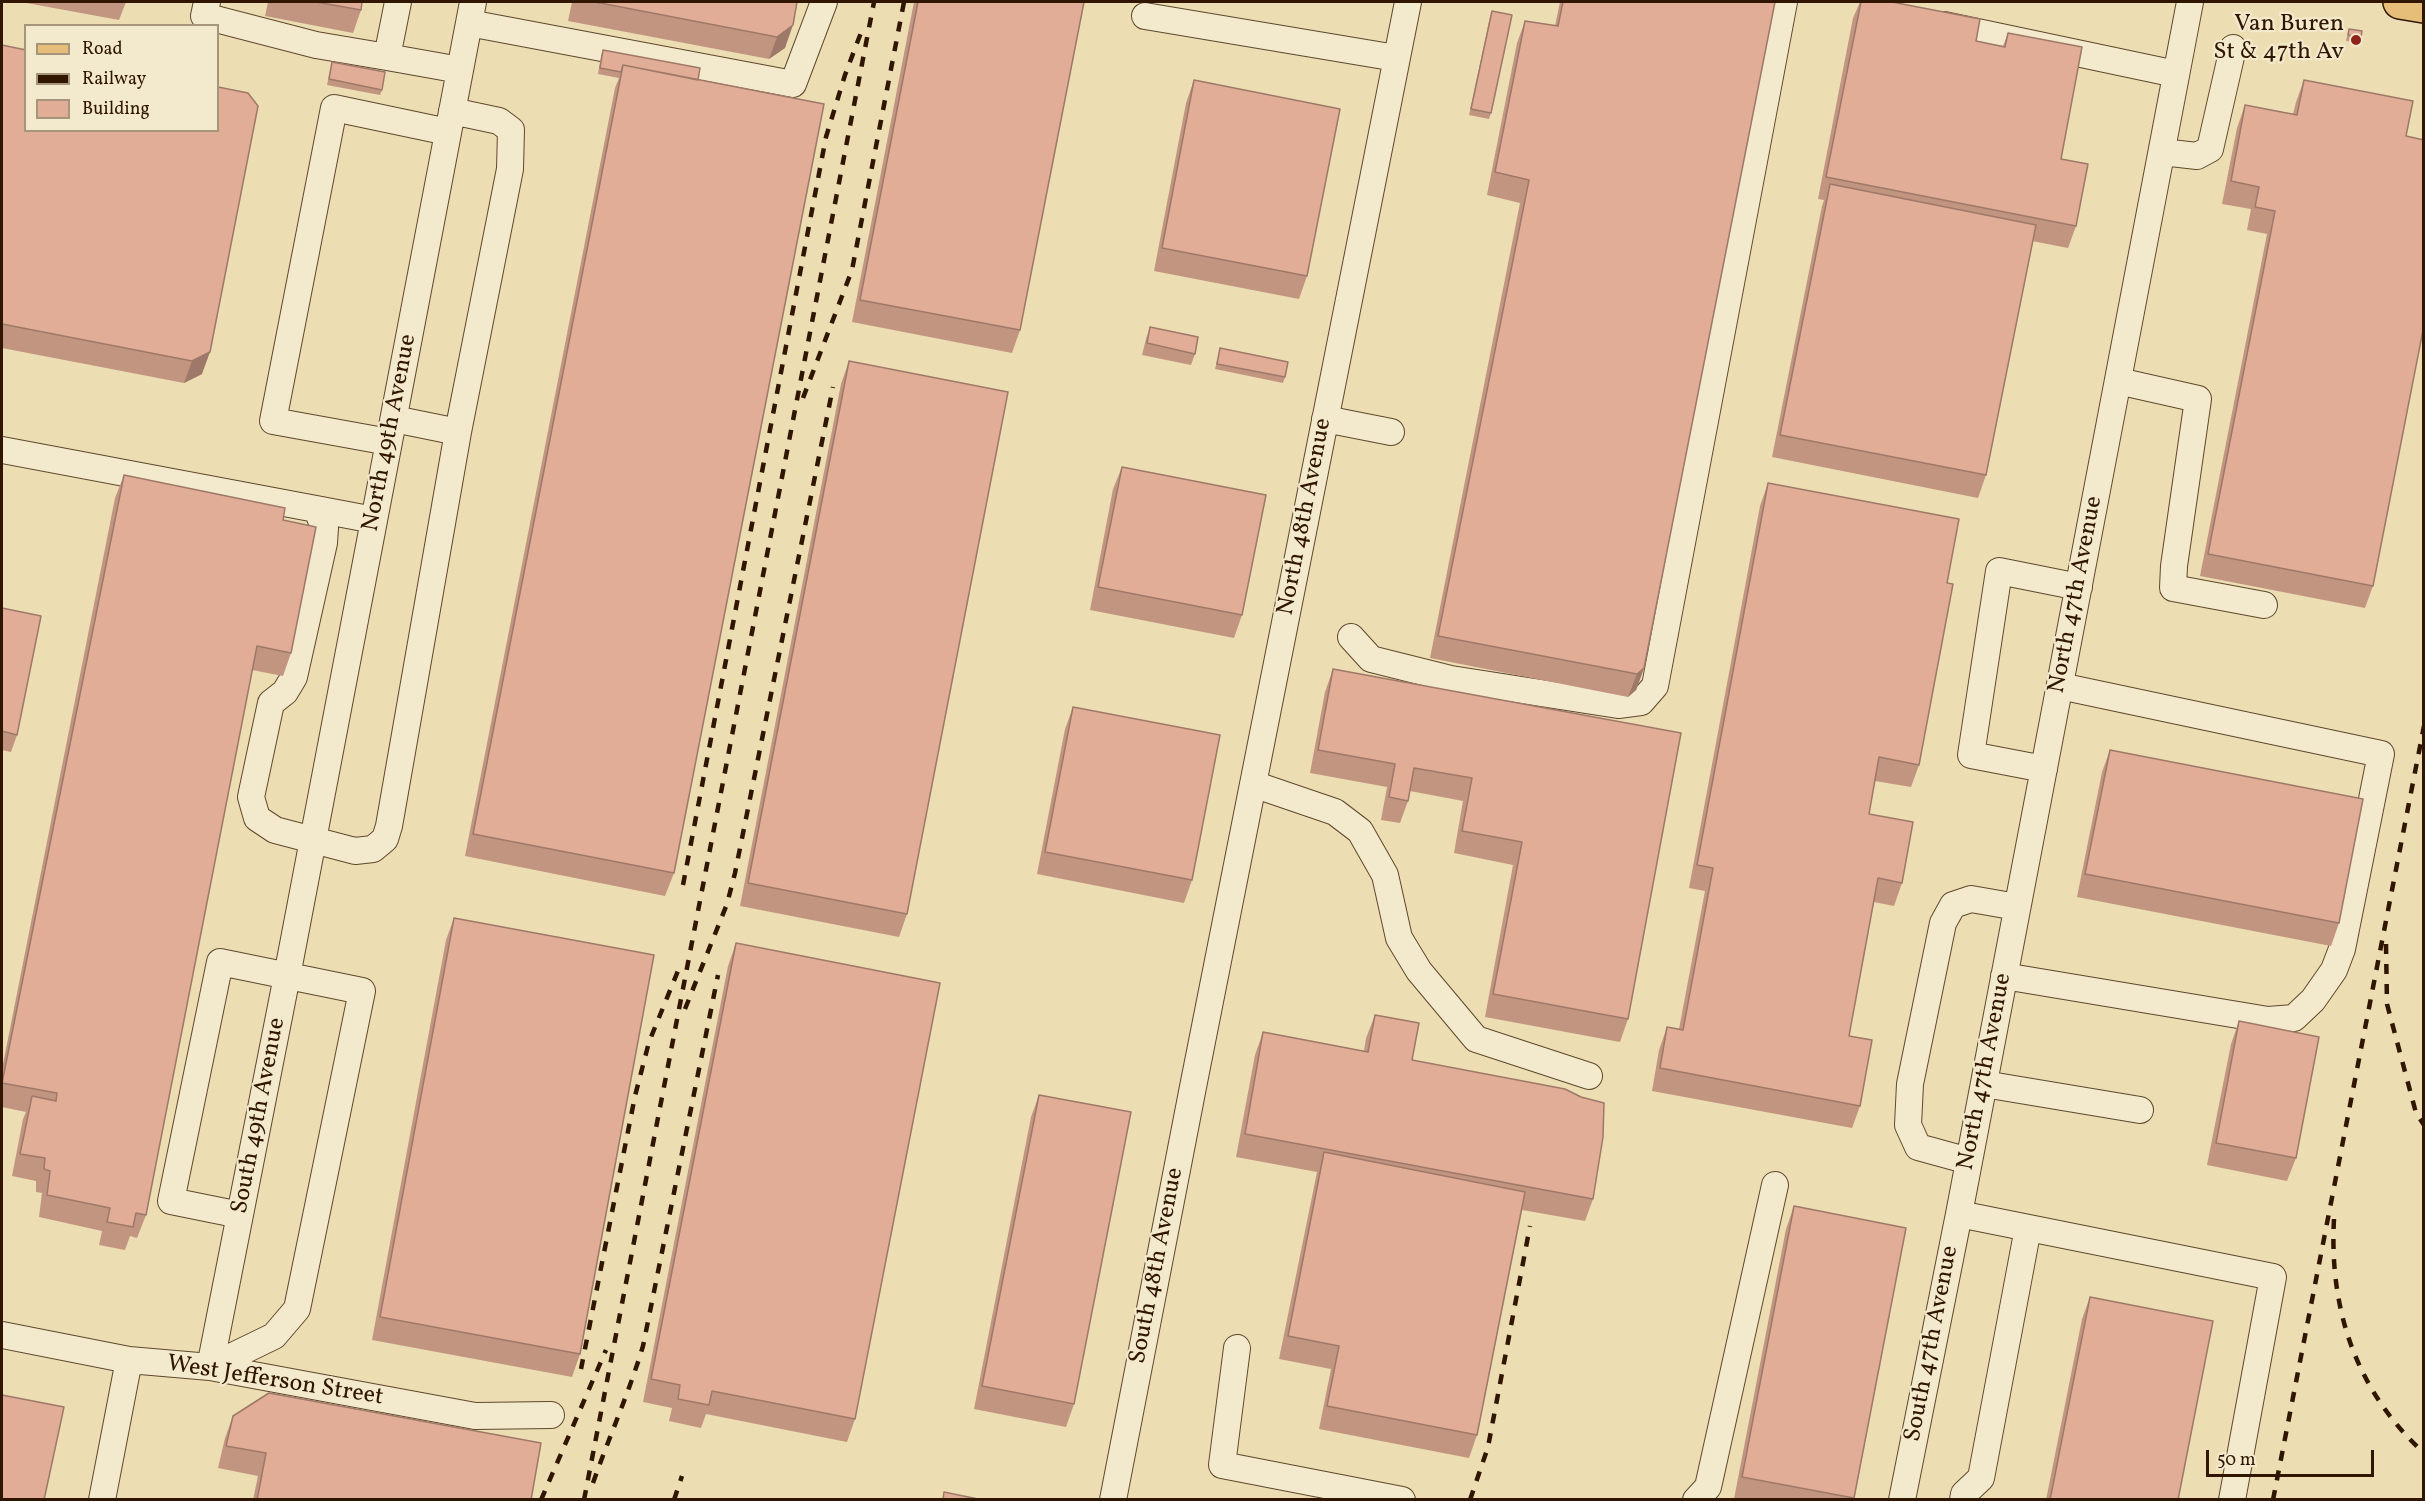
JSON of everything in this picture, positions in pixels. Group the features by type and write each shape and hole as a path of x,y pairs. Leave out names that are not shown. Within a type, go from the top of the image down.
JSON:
{"main road":[{"path":"2400,2 2424,6"}],"street":[{"path":"207,2 204,16 316,45 460,70"},
{"path":"387,57 398,2"},
{"path":"471,12 793,84 824,2"},
{"name":"North 48th Avenue","path":"1204,1033 1408,2"},
{"path":"1351,637 1371,659 1451,679 1618,705 1641,702 1655,686 1784,2"},
{"name":"North 47th Avenue","path":"1964,1188 2190,2"},
{"name":"North 49th Avenue","path":"311,853 471,12"},
{"path":"1145,16 1396,58"},
{"path":"1926,21 2176,74"},
{"path":"2162,152 2197,156 2211,149 2233,48"},
{"path":"316,509 325,528 324,543 297,666 294,677 285,692 271,703 251,797 257,818 311,853 373,849 386,839 458,432 510,169 512,130 500,121 450,122 334,108 273,421 391,430 458,432"},
{"path":"2118,381 2198,399 2176,546 2173,588 2264,605"},
{"path":"1325,419 1391,432"},
{"path":"2,450 374,520"},
{"path":"2044,769 1971,755 1999,571 2079,587"},
{"path":"2004,976 2268,1020 2294,1018 2313,1000 2334,970 2342,949 2367,835 2381,754 2060,686"},
{"path":"1253,784 1335,812 1360,831 1385,875 1399,938 1419,971 1476,1039 1589,1076"},
{"name":"South 49th Avenue","path":"210,1367 311,853"},
{"path":"1969,1161 1918,1147 1908,1125 1910,1084 1943,923 1953,905 1971,899 2017,907"},
{"path":"210,1367 274,1336 297,1309 362,991 220,962 171,1201 240,1215"},
{"name":"South 48th Avenue","path":"1113,1500 1204,1033"},
{"path":"1984,1084 2140,1110"},
{"path":"1696,1500 1708,1487 1775,1185"},
{"name":"South 47th Avenue","path":"1902,1500 1964,1188"},
{"path":"1959,1214 2272,1277 2232,1500"},
{"path":"1963,1500 1964,1494 1981,1478 2028,1228"},
{"name":"West Jefferson Street","path":"2,1335 129,1360 210,1367 475,1416 550,1415"},
{"path":"1237,1348 1222,1465 1402,1500"},
{"path":"102,1500 129,1360"}],"building":[{"path":"316,2 362,2 361,10"},
{"path":"595,2 797,2 793,25 777,37"},
{"path":"918,2 1084,2 1020,330 860,300"},
{"path":"1563,2 1775,2 1644,668 1637,674 1438,636 1529,180 1495,172 1525,21 1558,26"},
{"path":"1861,2 1892,2 1980,19 1976,41 2005,47 2008,33 2082,47 2061,159 2088,164 2076,226 1826,177"},
{"path":"1492,11 1512,15 1491,113 1471,109"},
{"path":"2349,29 2362,31 2361,37 2348,35"},
{"path":"2,45 24,50 24,132 219,132 219,87 248,93 258,106 210,352 192,361 2,324"},
{"path":"603,50 700,68 698,80 623,65 621,72 600,68"},
{"path":"332,62 385,72 382,90 329,79"},
{"path":"623,65 824,104 674,873 473,834"},
{"path":"1194,80 1340,109 1307,276 1162,248"},
{"path":"2304,80 2413,101 2406,136 2424,140 2424,325 2373,586 2208,554 2275,211 2255,207 2259,187 2231,181 2245,105 2297,115"},
{"path":"1830,184 2036,225 1986,475 1780,435"},
{"path":"1150,327 1198,337 1195,354 1147,343"},
{"path":"1220,348 1288,362 1285,377 1217,364"},
{"path":"849,361 1008,392 907,914 748,883"},
{"path":"1122,467 1266,495 1242,615 1098,587"},
{"path":"124,475 285,508 283,520 316,527 291,653 257,646 146,1215 136,1213 133,1227 107,1222 110,1208 47,1195 50,1171 44,1169 45,1158 20,1154 32,1096 56,1101 57,1093 2,1083"},
{"path":"1768,483 1959,519 1947,583 1953,584 1919,765 1879,757 1869,814 1913,822 1902,883 1878,878 1849,1036 1872,1040 1860,1106 1660,1068 1667,1027 1683,1030 1713,868 1697,865"},
{"path":"2,608 41,616 17,735 2,731"},
{"path":"1333,669 1681,733 1628,1019 1493,994 1522,842 1462,831 1472,778 1414,768 1408,801 1389,797 1395,764 1318,750"},
{"path":"1073,707 1220,735 1192,880 1045,852"},
{"path":"2110,750 2363,799 2339,923 2085,874"},
{"path":"454,918 654,955 580,1354 380,1317"},
{"path":"736,943 940,983 855,1419 712,1391 709,1405 678,1399 680,1385 651,1379"},
{"path":"1375,1015 1419,1023 1412,1060 1565,1089 1581,1097 1604,1103 1603,1137 1593,1199 1245,1134 1263,1032 1368,1052"},
{"path":"2239,1021 2319,1037 2296,1158 2216,1143"},
{"path":"1039,1095 1131,1112 1074,1404 982,1386"},
{"path":"1324,1152 1525,1192 1477,1435 1327,1406 1339,1346 1288,1336"},
{"path":"1794,1206 1906,1228 1854,1498 1742,1477"},
{"path":"2090,1297 2213,1321 2178,1500 2050,1500"},
{"path":"269,1393 541,1443 531,1500 257,1500 266,1453 226,1446 233,1416"},
{"path":"2,1395 64,1407 44,1500 2,1500"},
{"path":"944,1492 983,1500 943,1500"}],"railway":[{"path":"584,1500 874,2"},
{"path":"803,398 852,270 904,2"},
{"path":"683,885 826,137 862,30"},
{"path":"685,1009 727,904 735,873 833,387"},
{"path":"2273,1500 2424,726"},
{"path":"2386,944 2387,1004 2416,1113 2424,1125"},
{"path":"581,1369 635,1096 649,1042 680,966"},
{"path":"593,1483 643,1346 718,975"},
{"path":"2334,1219 2336,1285 2342,1316 2352,1346 2364,1375 2381,1403 2400,1429 2424,1453"},
{"path":"1470,1500 1488,1447 1530,1226"},
{"path":"541,1500 606,1350"},
{"path":"674,1500 682,1476"}],"place":[{"name":"Van Buren St & 47th Av","path":"2356,40"}]}
